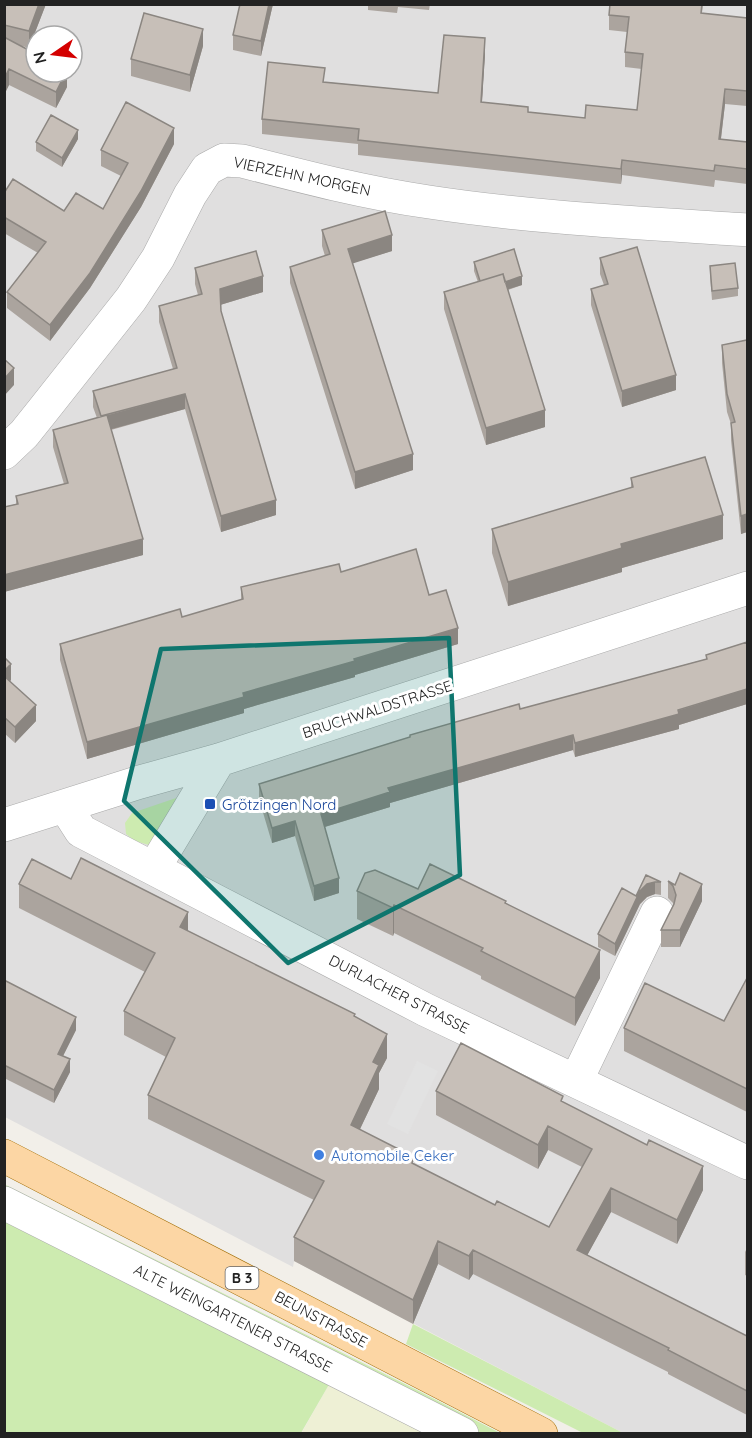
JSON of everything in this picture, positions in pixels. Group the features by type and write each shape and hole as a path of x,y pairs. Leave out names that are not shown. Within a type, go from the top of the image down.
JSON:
{"main road":[{"name":"BEUNSTRASSE","path":"4,1156 541,1434"}],"street":[{"name":"VIERZEHN MORGEN","path":"4,453 44,410 131,299 158,258 190,195 207,169 224,160 242,161 369,192 429,202 535,215 747,230"},
{"name":"BRUCHWALDSTRASSE","path":"4,825 219,760 747,588"},
{"path":"154,868 219,760"},
{"name":"DURLACHER STRASSE","path":"64,806 81,831 426,1010 747,1163"},
{"path":"576,1081 657,913"},
{"name":"ALTE WEINGARTENER STRASSE","path":"4,1203 462,1434"}],"highlighted area":[{"path":"449,638 460,875 288,963 124,801 161,649"}],"shaded area":[{"path":"4,5 747,5 747,1433 623,1433 294,1261 293,1267 5,1117"},
{"path":"417,1061 438,1071 408,1134 387,1124"}],"green space":[{"path":"179,797 149,845 135,841 126,834 125,823 132,813"},
{"path":"4,1184 500,1433 478,1433 5,1196"},
{"path":"4,1220 331,1381 301,1433 5,1433"},
{"path":"413,1324 623,1433 583,1433 406,1344"},
{"path":"331,1381 439,1434 301,1434"}],"building":[{"path":"4,4 39,4 32,24 24,24 24,30 4,25"},
{"path":"240,4 269,4 261,41 233,35"},
{"path":"610,4 702,4 701,13 747,18 747,91 725,89 719,139 747,142 747,169 715,165 714,171 622,160 621,169 358,140 359,129 262,119 268,62 325,68 323,82 438,93 444,35 485,38 481,102 528,107 528,112 585,118 586,105 637,110 643,54 625,52 629,17 609,15"},
{"path":"144,13 203,29 190,75 131,59"},
{"path":"4,37 24,48 24,76 9,69 4,79"},
{"path":"40,84 60,84 56,92"},
{"path":"126,102 174,128 141,191 90,273 50,325 7,292 46,242 4,217 4,193 13,179 64,211 76,193 103,209 128,163 101,150"},
{"path":"51,115 78,130 62,158 36,142"},
{"path":"385,211 392,235 348,249 413,454 355,472 290,267 330,254 322,230"},
{"path":"637,247 676,375 622,391 591,289 608,284 600,258"},
{"path":"514,249 522,276 505,282 503,274 480,281 474,262"},
{"path":"256,251 263,276 220,289 221,311 276,500 221,516 185,394 101,416 93,391 177,368 159,306 202,294 195,268"},
{"path":"735,263 738,288 712,291 710,266"},
{"path":"503,274 545,410 486,428 444,292"},
{"path":"747,340 747,514 741,516 731,423 735,422 727,394 722,345"},
{"path":"4,359 14,368 4,379"},
{"path":"107,415 143,539 4,575 4,507 18,504 16,496 68,483 53,430"},
{"path":"705,457 723,515 621,544 622,548 508,582 492,529 633,487 631,478"},
{"path":"416,549 429,595 446,590 458,628 243,693 244,697 87,742 60,644 180,609 182,617 243,599 241,587 339,564 341,572"},
{"path":"747,642 747,689 678,710 679,714 575,743 573,735 388,788 390,792 321,814 339,878 314,886 295,821 272,828 259,784 410,737 410,735 519,704 520,709 707,659 706,655"},
{"path":"4,657 11,664 4,671"},
{"path":"4,676 36,705 15,727 4,717"},
{"path":"81,858 188,912 180,927 355,1014 354,1016 387,1034 373,1062 379,1065 351,1125 414,1157 412,1163 495,1205 497,1201 549,1227 592,1149 548,1126 538,1145 436,1091 461,1043 563,1096 561,1101 647,1145 649,1140 703,1166 677,1220 611,1188 577,1250 747,1336 747,1391 668,1350 669,1348 473,1250 469,1256 438,1241 413,1300 294,1237 324,1181 148,1095 175,1038 124,1011 155,953 19,884 32,859 71,879"},
{"path":"430,864 600,950 575,998 481,951 483,948 394,905 393,908 357,891 365,873 375,870 418,889"},
{"path":"680,873 702,884 680,930 661,930 676,895 673,886 668,881 675,885"},
{"path":"646,875 661,882 647,884 640,891 615,944 598,934 622,888 636,896"},
{"path":"747,978 747,1089 624,1028 645,983 724,1021"},
{"path":"4,980 76,1017 58,1054 70,1059 54,1090 4,1065"}],"place":[{"name":"Grötzingen Nord","path":"210,804"},
{"name":"Automobile Ceker","path":"319,1155"}]}
